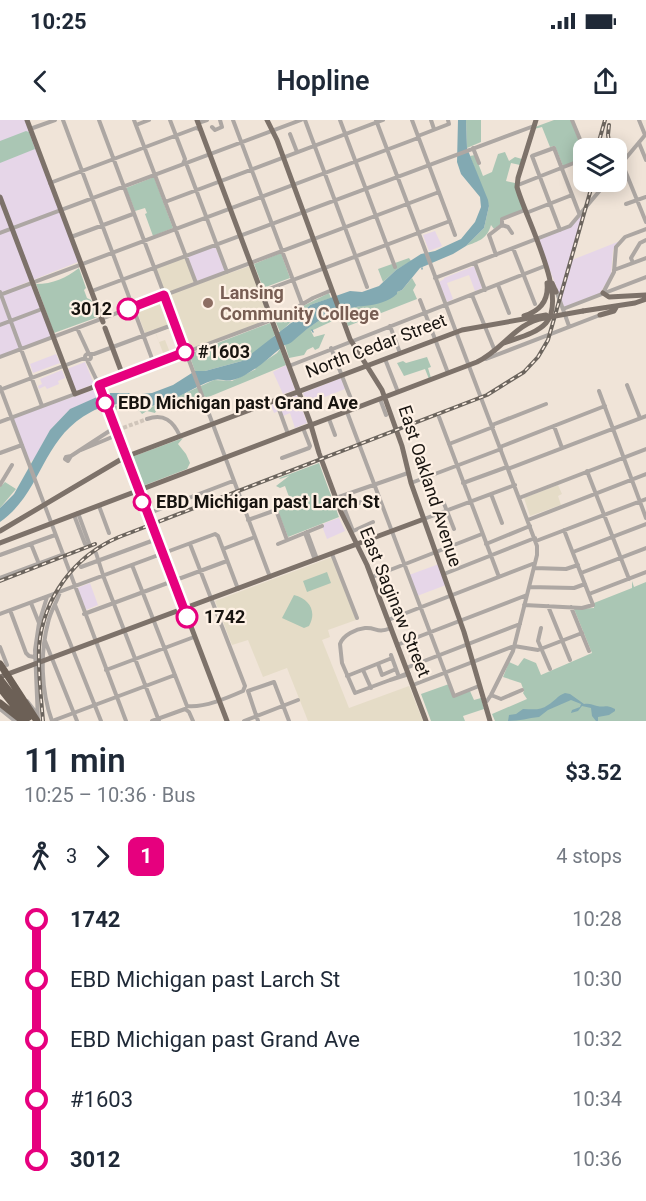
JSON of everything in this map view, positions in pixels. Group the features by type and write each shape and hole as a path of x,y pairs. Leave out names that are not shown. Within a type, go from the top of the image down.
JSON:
{"highway":[{"path":"3,664 2,680 24,721"},
{"path":"2,680 15,688 35,721"},
{"path":"2,680 35,721"},
{"path":"0,703 24,721"}],"main road":[{"path":"0,196 75,394 123,376 27,120"},
{"name":"East Oakland Avenue","path":"267,120 351,341 368,365 402,446 411,483 468,644 490,721"},
{"path":"506,321 531,313 543,304 547,291 543,258 517,185 533,123"},
{"name":"East Saginaw Street","path":"198,125 284,351 319,453 372,577 426,721"},
{"path":"502,344 537,330 548,321 552,313 554,302 537,240"},
{"path":"548,278 556,292"},
{"path":"603,294 609,297 644,298"},
{"path":"506,321 644,298"},
{"path":"582,310 617,306 644,298"},
{"path":"600,315 614,311 617,306"},
{"path":"0,542 477,362 494,351 525,324 545,316"},
{"name":"North Cedar Street","path":"0,532 125,457 456,332 506,321"},
{"path":"99,385 114,432 227,721"},
{"path":"2,680 52,658 424,519"},
{"path":"6,527 6,534 14,537"},
{"path":"0,532 3,539 0,542"}],"street":[{"path":"30,129 55,120"},
{"path":"63,120 154,364"},
{"path":"99,120 270,577"},
{"path":"149,120 135,122 196,284"},
{"path":"170,120 227,272"},
{"path":"51,183 176,136 207,120"},
{"path":"212,127 214,130 222,127 220,120"},
{"path":"233,120 302,304"},
{"path":"285,120 287,125"},
{"path":"0,233 185,162 303,120 366,287"},
{"path":"340,120 395,267"},
{"path":"165,202 383,120"},
{"path":"412,120 455,235"},
{"path":"431,120 434,129"},
{"path":"572,120 580,138"},
{"path":"627,157 646,134 639,120"},
{"path":"377,121 528,520 538,552 514,645 491,694 484,701"},
{"path":"42,406 0,293 293,185 418,137 449,122"},
{"path":"91,291 429,165 521,130 533,123"},
{"path":"521,130 530,138"},
{"path":"290,134 297,152"},
{"path":"639,143 646,160"},
{"path":"560,230 532,156 554,147 580,214"},
{"path":"472,148 479,163"},
{"path":"517,185 573,164"},
{"path":"627,175 646,222"},
{"path":"0,357 77,328 103,323 133,307 439,192"},
{"path":"435,278 570,226 599,192"},
{"path":"496,255 489,235 502,222 573,195"},
{"path":"626,204 646,197"},
{"path":"71,237 133,214"},
{"path":"261,292 450,221"},
{"path":"502,222 512,233"},
{"path":"603,294 614,270 616,247 625,237 646,229"},
{"path":"633,263 631,258 639,243 646,240"},
{"path":"513,248 535,304"},
{"path":"543,258 569,326"},
{"path":"614,270 646,258"},
{"path":"475,263 485,290"},
{"path":"289,366 544,268"},
{"path":"563,309 646,277"},
{"path":"498,285 509,313"},
{"path":"123,376 272,319 333,292"},
{"path":"472,295 494,351 501,353"},
{"path":"420,300 448,373"},
{"path":"0,326 42,309"},
{"path":"477,362 600,315"},
{"path":"126,721 0,389 175,324"},
{"path":"390,326 400,353"},
{"path":"77,328 99,385"},
{"path":"332,348 355,409"},
{"path":"385,358 398,392"},
{"path":"627,385 640,418"},
{"path":"599,391 646,518"},
{"path":"0,422 75,394"},
{"path":"382,398 386,416"},
{"path":"276,401 288,434"},
{"path":"449,444 546,404"},
{"path":"411,483 605,406"},
{"path":"346,412 454,696 479,686"},
{"path":"147,419 156,416 165,418 180,436"},
{"path":"463,483 646,416"},
{"path":"439,417 499,577"},
{"path":"328,418 335,435"},
{"path":"554,426 562,448"},
{"path":"282,458 309,448 303,428"},
{"path":"71,456 77,450 114,432"},
{"path":"86,445 114,432"},
{"path":"77,450 92,445 114,432"},
{"path":"92,445 100,438"},
{"path":"0,453 22,445"},
{"path":"519,498 646,449"},
{"path":"0,484 12,465"},
{"path":"587,471 629,579"},
{"path":"374,522 352,532 345,508 338,499 374,483 408,473"},
{"path":"528,520 646,474"},
{"path":"147,514 233,481"},
{"path":"424,519 514,485"},
{"path":"491,494 502,523"},
{"path":"345,508 378,496"},
{"path":"444,574 646,499"},
{"path":"444,501 454,529"},
{"path":"98,505 109,533"},
{"path":"248,520 276,510 287,540"},
{"path":"76,514 87,543"},
{"path":"573,552 646,524"},
{"path":"278,544 322,526"},
{"path":"486,544 530,526"},
{"path":"524,606 585,608 593,605 564,530"},
{"path":"306,533 316,560"},
{"path":"0,614 215,534 238,589"},
{"path":"372,577 482,534"},
{"path":"0,555 55,535"},
{"path":"223,549 255,537"},
{"path":"81,567 157,539"},
{"path":"31,544 39,564"},
{"path":"190,544 257,719"},
{"path":"581,573 646,548"},
{"path":"96,553 159,720"},
{"path":"332,554 357,618"},
{"path":"0,578 62,555"},
{"path":"84,614 227,561"},
{"path":"132,565 193,721"},
{"path":"388,620 534,565 566,569 578,565"},
{"path":"589,594 646,572"},
{"path":"529,587 573,588 585,584"},
{"path":"60,592 48,619 43,662 46,703 52,721 175,675"},
{"path":"397,645 527,596"},
{"path":"35,721 37,701 34,657 39,623 48,597"},
{"path":"31,603 39,623"},
{"path":"55,604 101,721"},
{"path":"548,606 570,660"},
{"path":"571,607 589,651"},
{"path":"10,610 26,653 34,657"},
{"path":"391,628 380,632 364,628 345,636 340,644 342,663 355,693 399,677 439,655 520,624"},
{"path":"541,628 538,641 550,669"},
{"path":"413,685 514,645 536,650 582,633"},
{"path":"106,670 194,638"},
{"path":"45,640 77,721"},
{"path":"0,647 3,664"},
{"path":"347,676 392,656 399,677"},
{"path":"378,664 382,675 396,669"},
{"path":"363,670 371,688"},
{"path":"152,721 273,682 289,721"},
{"path":"15,688 36,711 35,721"},
{"path":"491,694 501,699 522,690"},
{"path":"490,721 491,694"},
{"path":"244,721 257,719 298,700"},
{"path":"31,705 35,705 37,701"},
{"path":"0,709 15,721"},
{"path":"3,715 6,721"}],"shaded area":[{"path":"0,120 27,120 78,262 0,293"},
{"path":"583,212 560,296 538,240 569,228"},
{"path":"435,231 442,246 429,251 423,235"},
{"path":"620,241 613,250 611,275 600,293 564,307 561,299 572,260"},
{"path":"215,246 225,271 197,281 187,256"},
{"name":"Lansing Community College","path":"187,256 198,284 250,266 269,317 265,323 186,350 177,325 156,333 159,342 165,340 171,355 165,358 154,329 145,333 136,309 167,298 155,268"},
{"path":"474,266 482,288 475,291 469,275 447,283 453,299 447,302 439,282"},
{"path":"32,282 53,337 0,357 0,295"},
{"path":"56,354 60,363 33,373 30,364"},
{"path":"85,362 94,384 76,391 67,369"},
{"path":"286,365 295,390 283,394 273,372"},
{"path":"62,370 65,378 58,381 59,384 47,389 45,386 39,389 38,386 42,384 40,379"},
{"path":"341,378 345,389 307,404 303,393"},
{"path":"96,389 99,397 70,409 50,430 34,459 28,463 12,418"},
{"path":"297,395 307,423 295,428 290,413 283,416 281,410 274,413 271,405"},
{"path":"558,485 562,494 558,496 561,505 530,516 524,498"},
{"path":"339,518 345,531 327,539 322,526"},
{"path":"332,557 356,620 328,630 330,637 322,640 349,708 409,686 423,721 308,721 287,668 263,677 248,640 232,645 215,601"},
{"path":"439,564 446,585 417,596 409,575"},
{"path":"90,583 98,605 86,610 77,588"}],"green space":[{"path":"466,120 481,120 481,142 467,148"},
{"path":"554,120 571,120 578,138 573,138 573,162 563,166 555,146 550,147 542,127 534,129"},
{"path":"26,131 29,132 35,149 0,163 0,141"},
{"path":"505,152 509,161 515,157 522,159 520,165 511,163 506,181 515,183 524,210 501,219 501,224 494,229 491,225 485,236 466,246 484,228 489,206 470,156 475,155 483,176 492,172 498,154"},
{"path":"154,177 173,228 153,236 145,208 135,211 126,188"},
{"path":"281,253 290,278 263,288 254,264"},
{"path":"409,258 411,261 396,270 383,282 378,269"},
{"path":"79,268 87,298 91,300 98,317 54,333 36,284 59,280"},
{"path":"412,278 416,285 413,290 417,299 348,326 342,309 358,307 402,290"},
{"path":"329,293 331,298 310,305 280,332 275,320"},
{"path":"337,311 339,318 311,331 314,337 325,334 319,348 315,350 313,347 304,355 289,358 285,345 316,322"},
{"path":"270,323 275,335 262,363 280,349 286,365 206,398 204,396 183,405 172,402 165,408 158,407 155,413 147,411 142,414 132,407 112,411 110,406 132,404 145,408 159,405 214,380 232,381 256,369 242,361 205,371 195,371 189,354"},
{"path":"427,357 431,367 428,368 431,378 429,379 425,369 404,376 397,363 403,361 406,363"},
{"path":"183,438 178,444 190,463 187,469 140,487 129,458"},
{"path":"319,463 339,517 288,537 278,511 292,505 285,486 280,488 276,486 289,476 279,478"},
{"path":"5,482 16,489 0,508 0,487"},
{"path":"327,572 331,583 307,592 303,581"},
{"path":"632,581 634,587 646,582 646,721 495,721 492,714 527,699 521,683 503,677 509,662 518,666 524,658 536,663 541,675 592,653 574,609 594,608 594,603 632,588"},
{"path":"294,595 308,603 312,611 309,626 304,628 282,618"},
{"path":"449,684 454,697 470,691 474,700 481,698 484,709 463,716 465,721 431,721 421,694"}],"water":[{"path":"458,120 466,120 467,148 489,206 484,228 466,246 420,268 402,290 390,299 341,310 322,319 257,368 240,377 230,380 214,380 157,405 116,405 91,412 74,423 62,436 25,496 0,522 0,508 14,494 50,430 70,409 106,393 129,393 135,397 152,393 173,385 195,371 205,371 242,361 291,323 310,305 350,291 362,292 379,286 396,270 421,254 435,251 461,239 475,222 481,207 480,197 461,174 457,162"},
{"path":"565,693 584,704 609,707 615,711 598,717 596,721 592,716 591,708 582,706 578,711 571,713 581,704 571,700 548,710 539,717 508,721 509,715 516,714 523,709 542,708"}],"tunnel":[{"path":"112,432 147,419"}],"railway":[{"path":"600,138 605,120"},
{"path":"608,138 609,125"},
{"path":"43,721 39,666 42,629 54,596 75,567 88,555 119,537 487,395 524,372 538,357 548,340 590,192"},
{"path":"0,581 95,544"}],"bus line":[{"name":"1","path":"128,309 164,295 185,352 99,385 187,617"}],"place":[{"name":"Lansing Community College","path":"208,303"},
{"name":"3012","path":"128,309"},
{"name":"#1603","path":"185,352"},
{"name":"EBD Michigan past Grand Ave","path":"105,403"},
{"name":"EBD Michigan past Larch St","path":"142,502"},
{"name":"1742","path":"187,617"}]}
